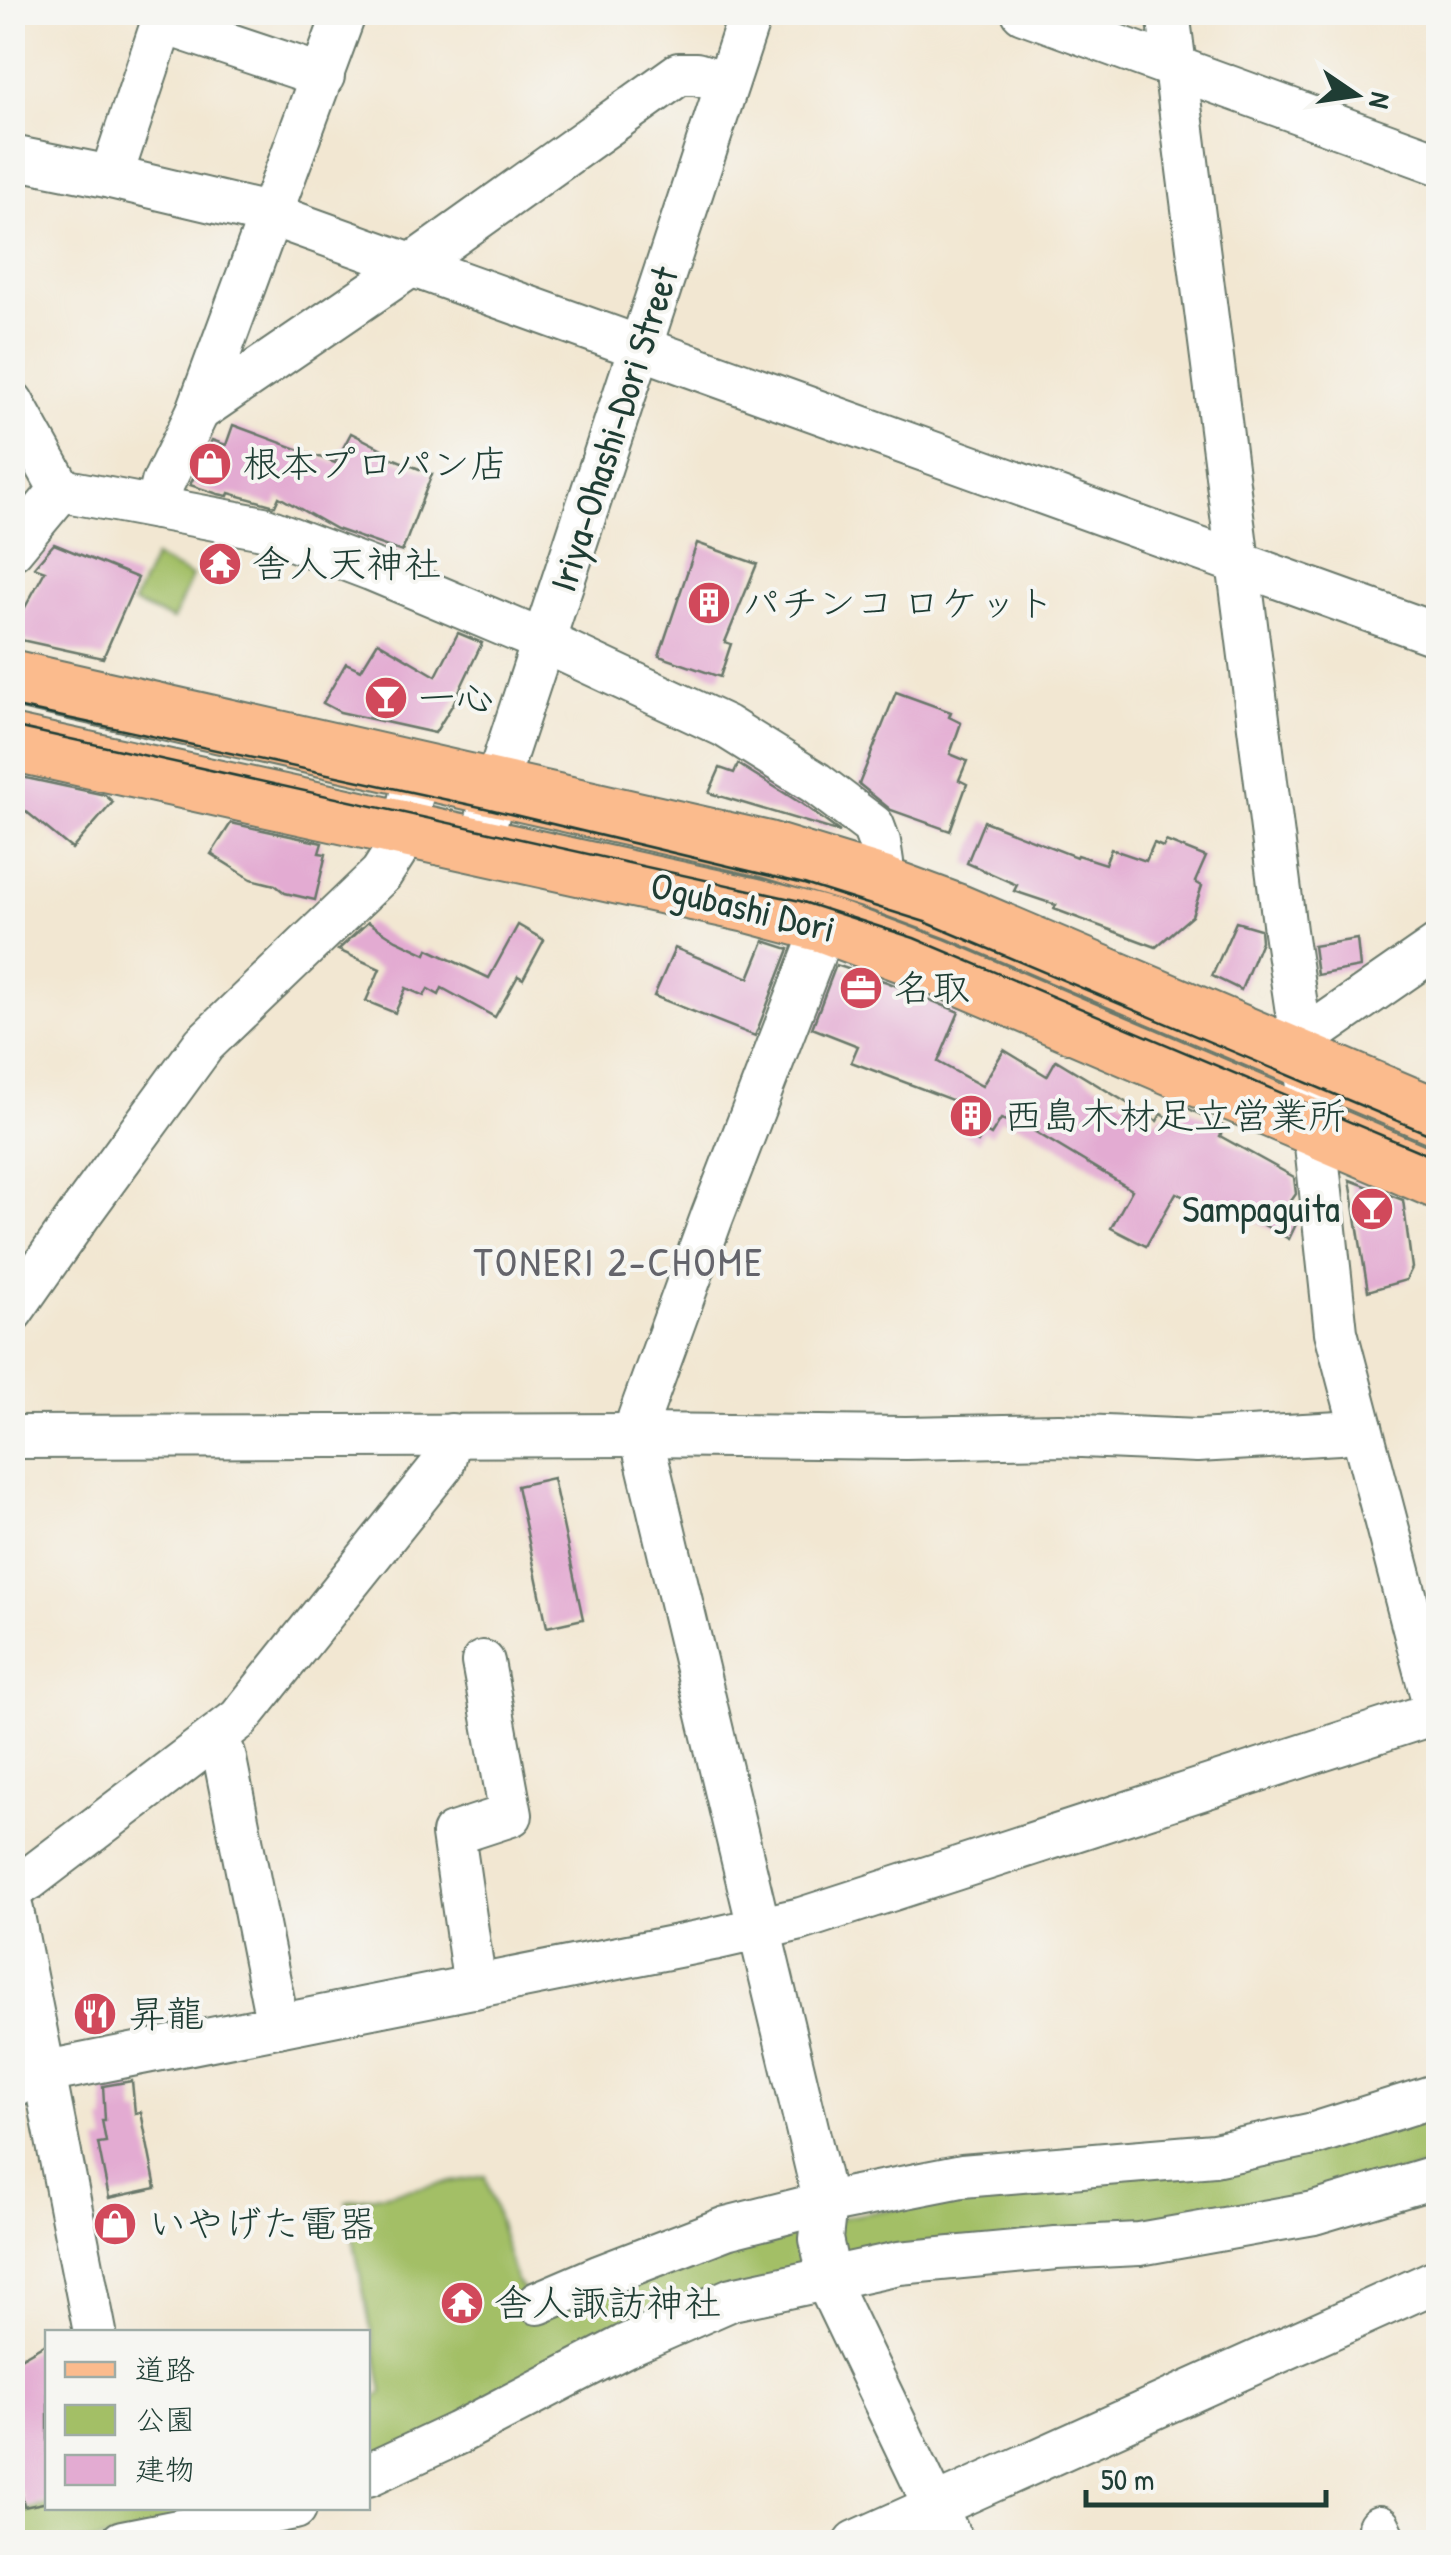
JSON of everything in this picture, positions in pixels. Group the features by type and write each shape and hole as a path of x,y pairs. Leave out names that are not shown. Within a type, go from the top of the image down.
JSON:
{"main road":[{"name":"Ogubashi Dori","path":"12,678 766,849 881,884 957,912 1438,1117"},
{"name":"Ogubashi Dori","path":"12,743 754,906 825,926 935,966 1438,1181"}],"street":[{"path":"157,508 163,483 198,410 272,215 345,12"},
{"name":"Iriya-Ohashi-Dori Street","path":"480,847 496,787 751,12"},
{"path":"1023,12 1438,163"},
{"path":"29,2080 801,1919 1438,1715 1336,1332 1314,1127 1168,12"},
{"path":"110,177 165,18 323,76"},
{"path":"198,410 412,266 679,74 696,74 727,83"},
{"path":"12,157 272,215 1438,635"},
{"path":"12,402 61,490"},
{"path":"61,490 263,528 545,642 725,726 816,783 873,826 882,862 881,884"},
{"path":"12,549 61,490"},
{"path":"12,1311 204,1044 381,874 395,856 419,770"},
{"path":"825,926 639,1418 825,2203 821,2239 832,2294 944,2524"},
{"path":"1304,1059 1314,1032 1438,946"},
{"path":"12,1437 1059,1435 1198,1441 1339,1433 1361,1427"},
{"path":"12,1888 29,1880 238,1719 443,1464 451,1435"},
{"path":"475,1987 453,1834 511,1815 482,1662"},
{"path":"216,1737 224,1754 278,2026"},
{"path":"12,1910 29,2080 94,2330"},
{"path":"538,2303 726,2228 825,2203 962,2176 1214,2154 1314,2134 1438,2095"},
{"path":"370,2474 625,2346 732,2299 898,2264 1159,2241 1314,2214 1438,2176"},
{"path":"856,2542 944,2524 1438,2280"},
{"path":"137,2532 282,2510"}],"green space":[{"path":"154,558 192,576 173,620 133,603"},
{"path":"1438,2113 1438,2164 1259,2211 792,2271 370,2462 370,2400 383,2392 346,2201 485,2176 516,2281 537,2306 794,2226"},
{"path":"45,2505 45,2510 239,2510 96,2542 13,2542 12,2513"}],"building":[{"path":"233,425 335,463 351,433 384,450 382,454 432,474 402,552 336,529 279,497 275,506 190,485 212,440 226,445"},
{"name":"パチンコ ロケット","path":"697,543 757,564 725,642 731,644 720,677 659,656"},
{"path":"54,544 138,578 103,658 12,638 12,631 45,571 34,567"},
{"path":"458,633 482,643 435,733 340,712 323,703 346,663 361,670 378,642 436,676"},
{"path":"896,692 951,712 949,717 961,723 950,754 967,761 959,780 967,784 950,831 891,810 859,784"},
{"path":"738,764 840,832 709,793 720,768 734,773"},
{"path":"12,775 105,795 113,802 72,849 12,800"},
{"path":"984,821 1076,857 1105,864 1111,849 1146,861 1154,843 1163,847 1166,841 1206,857 1195,882 1202,886 1192,916 1156,947 1014,891 1017,885 967,863"},
{"path":"231,823 322,843 319,853 326,854 315,900 251,879 211,854"},
{"path":"368,922 426,954 428,949 489,978 518,925 544,940 523,979 518,976 495,1017 442,988 439,995 428,989 424,996 406,988 395,1013 366,1001 380,969 338,950"},
{"path":"1236,922 1260,929 1261,941 1241,990 1212,976"},
{"path":"1357,939 1360,967 1317,975 1313,946"},
{"path":"764,941 789,949 755,1036 654,996 675,948 749,978"},
{"path":"836,965 959,1012 938,1062 982,1086 1004,1050 1047,1076 1056,1060 1157,1121 1161,1114 1174,1120 1181,1105 1225,1127 1220,1136 1294,1177 1296,1194 1291,1201 1298,1220 1289,1239 1231,1207 1212,1211 1176,1193 1146,1246 1111,1228 1132,1190 1032,1130 1001,1119 991,1135 984,1131 978,1142 954,1127 968,1106 851,1062 858,1046 812,1028"},
{"path":"1350,1180 1403,1200 1412,1268 1406,1280 1368,1291"},
{"path":"553,1478 583,1619 547,1627 517,1486"},
{"path":"132,2081 135,2113 141,2112 156,2188 109,2198 98,2143 106,2142 103,2086"},
{"path":"45,2344 45,2503 24,2507 21,2491 12,2496 12,2363"}],"tram line":[{"path":"12,706 485,808 804,884 925,922 1438,1138"},
{"path":"12,726 800,901 914,938 1438,1159"}],"place":[{"name":"根本プロパン店","path":"210,464"},
{"name":"舎人天神社","path":"220,564"},
{"name":"パチンコ ロケット","path":"709,603"},
{"name":"一心","path":"386,698"},
{"name":"名取","path":"861,988"},
{"name":"西島木材足立営業所","path":"971,1116"},
{"name":"Sampaguita","path":"1372,1209"},
{"name":"昇龍","path":"95,2014"},
{"name":"いやげた電器","path":"115,2224"},
{"name":"舎人諏訪神社","path":"462,2303"}],"district":[{"name":"TONERI 2-CHOME","path":"619,1262"}]}
